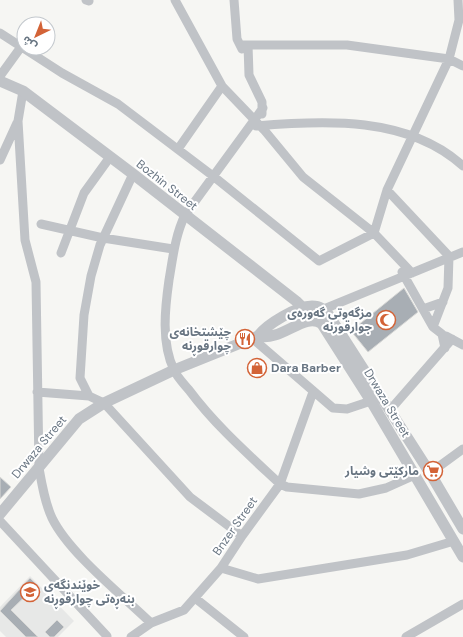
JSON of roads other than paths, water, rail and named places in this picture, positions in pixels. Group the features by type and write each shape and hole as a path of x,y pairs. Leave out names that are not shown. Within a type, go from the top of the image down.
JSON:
{"street":[{"path":"234,0 237,39 244,45 248,60 250,80 261,100 263,108 255,124 185,215 178,230 173,249 165,320 167,346 174,370 208,413 280,484 287,487 359,494 386,488 415,475"},
{"path":"35,56 62,73 118,104 214,176 319,261 374,233 387,190 414,136 449,59 461,18 458,0"},
{"path":"179,2 222,86 303,177 374,233 390,250 408,275 423,309 433,327 442,334 463,345"},
{"path":"0,32 16,43"},
{"path":"244,45 347,45 449,59 463,66"},
{"path":"0,76 16,54"},
{"name":"Bozhin Street","path":"0,80 23,91 133,174 303,308 309,320"},
{"path":"178,149 222,86"},
{"path":"23,91 18,121 25,240 36,282 39,468 44,496 52,518 64,539 151,624"},
{"path":"0,160 18,121"},
{"path":"255,124 324,122 359,125 414,136 442,149 463,166"},
{"path":"61,253 84,194 110,157"},
{"path":"89,396 80,378 84,315 91,276 103,238 133,174"},
{"path":"387,190 449,256 448,288 433,327"},
{"path":"41,224 103,238 173,249"},
{"path":"324,309 408,275 449,256 463,252"},
{"path":"423,309 443,302"},
{"name":"Drwaza Street","path":"0,514 79,419 104,403 174,370 255,337 270,324 303,308 313,306 324,309 430,473 463,529"},
{"name":"Drwaza Street","path":"255,337 266,338 277,336 309,320 318,321 325,327 371,401 463,557"},
{"path":"442,334 445,348"},
{"path":"255,337 313,392 333,408 340,410 371,401"},
{"path":"390,410 452,339"},
{"path":"37,392 89,396 104,403 190,497 242,536"},
{"name":"Bnzer Street","path":"131,637 151,624 184,610 221,568 242,536 280,484 313,392"},
{"path":"430,473 463,449"},
{"path":"0,522 107,637"},
{"path":"221,568 258,578 407,555 454,541"},
{"path":"195,598 235,634 244,637"},
{"path":"409,636 463,604"}],"place":[{"name":"مزگەوتی گەورەی جوارقورنە","path":"386,320"},
{"name":"چێشتخانەی چوارقوڕنە","path":"245,339"},
{"name":"Dara Barber","path":"257,368"},
{"name":"مارکێتی وشیار","path":"433,471"},
{"name":"خوێندنگەی بنەڕەتی چوارقوڕنە","path":"30,592"}]}
